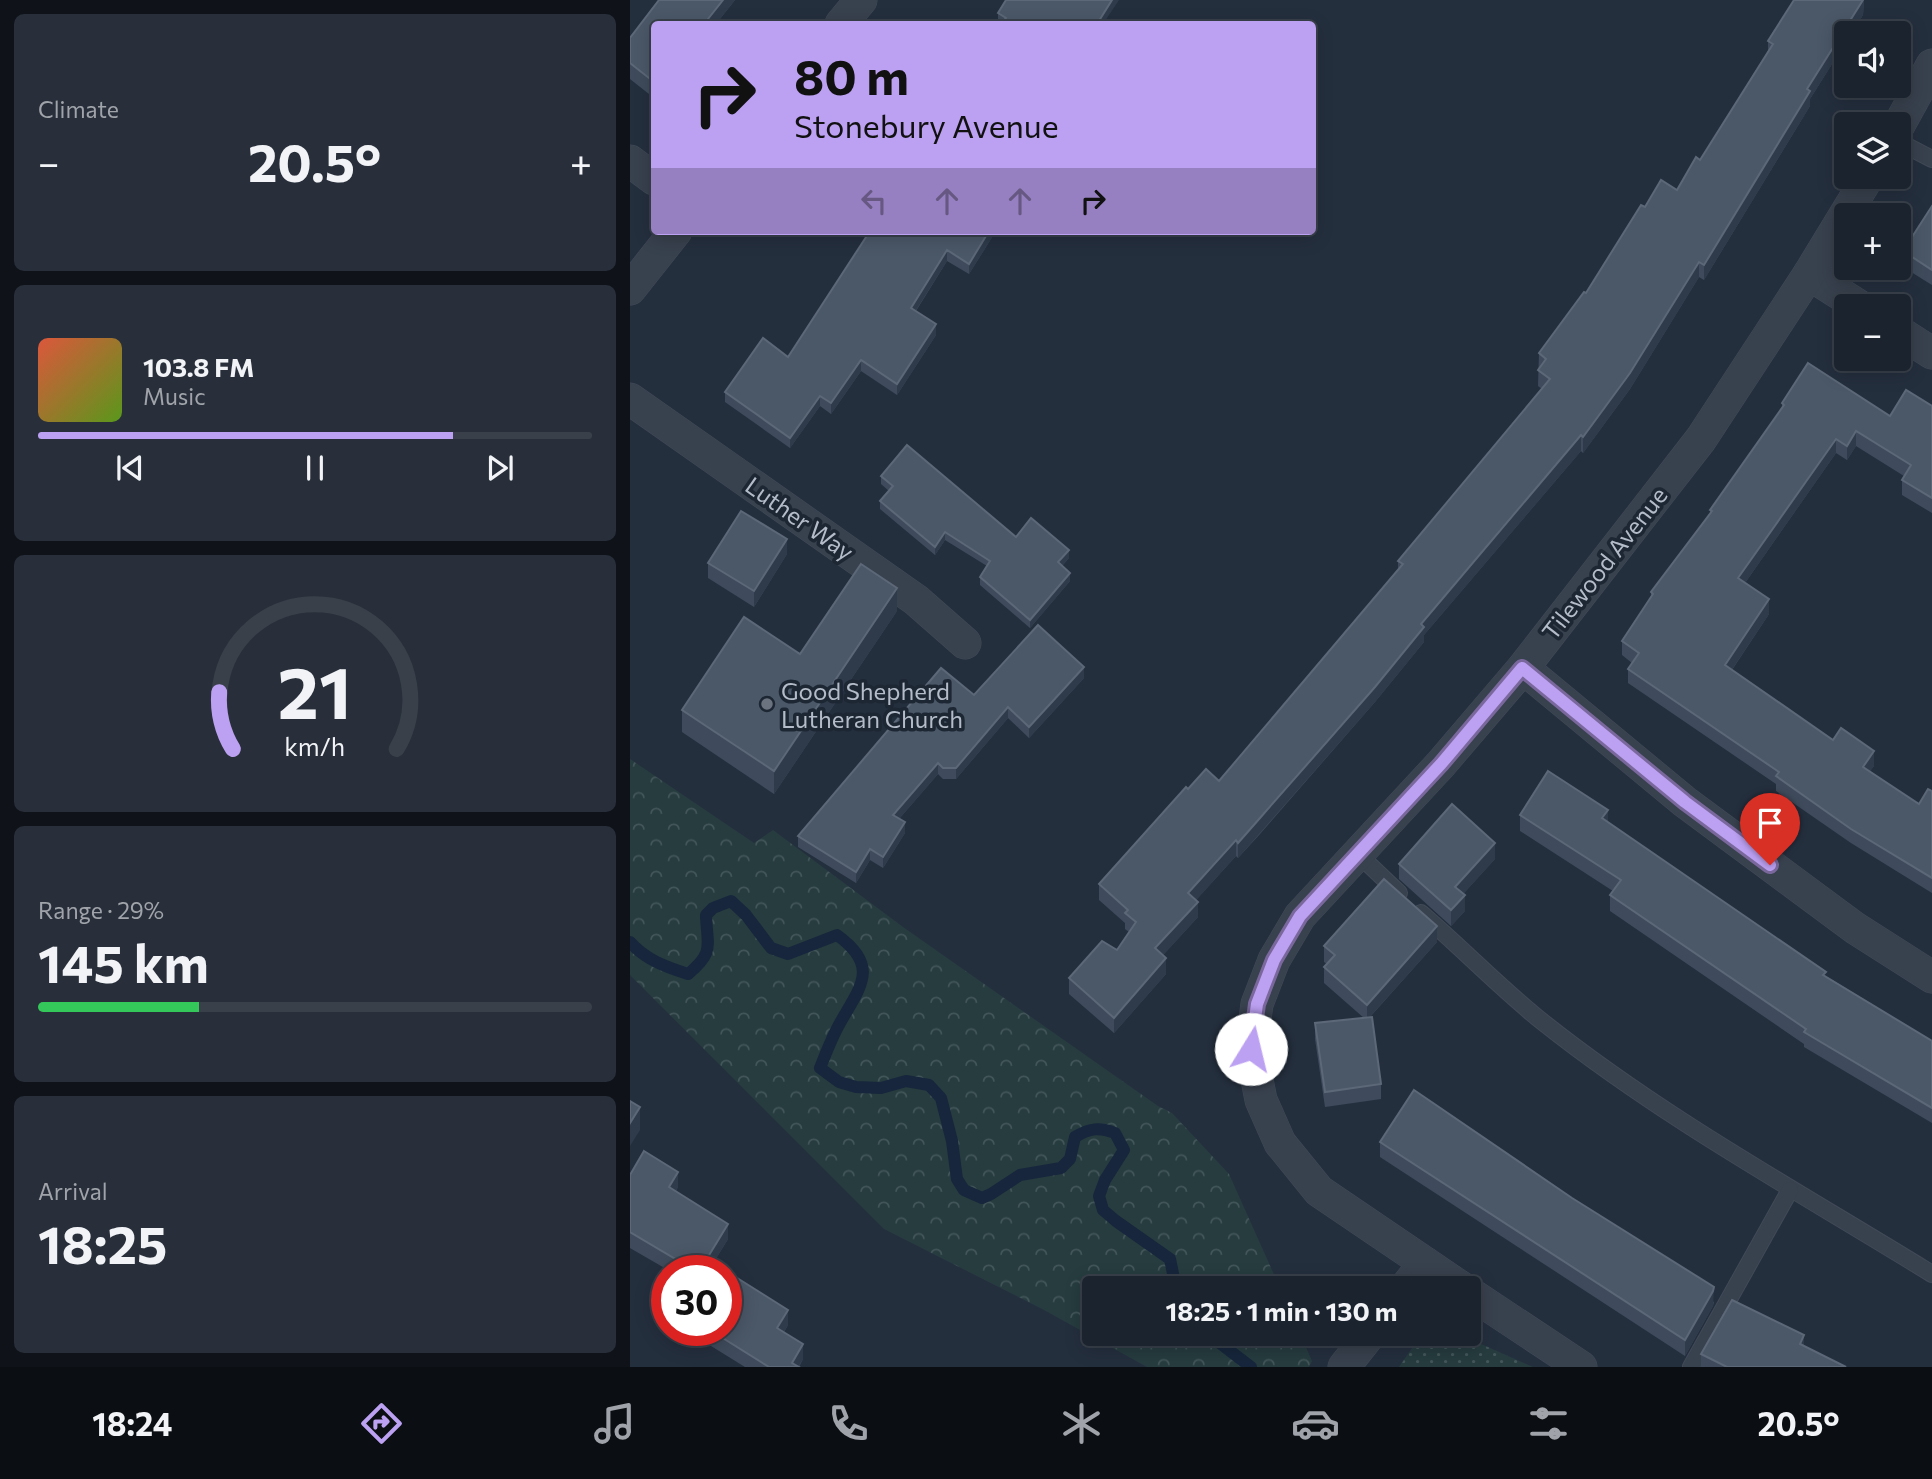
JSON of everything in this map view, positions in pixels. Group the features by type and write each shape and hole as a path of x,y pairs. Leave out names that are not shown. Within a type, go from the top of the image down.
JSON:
{"street":[{"path":"844,21 861,0"},
{"path":"1906,112 1932,65"},
{"path":"630,161 651,177"},
{"name":"Tilewood Avenue","path":"1444,1276 1319,1191 1280,1143 1261,1100 1251,1049 1257,1004 1274,960 1300,916 1441,764 1522,668 1701,439 1810,274 1861,189"},
{"path":"630,289 673,235"},
{"path":"1810,274 1841,294"},
{"path":"1911,340 1932,353"},
{"name":"Luther Way","path":"630,399 916,600 965,643"},
{"path":"1522,668 1685,802 1855,928 1932,977"},
{"path":"1415,1276 1425,1263"},
{"path":"1481,1301 1581,1367"},
{"path":"1344,1367 1361,1346"}],"lane":[{"path":"1911,148 1932,159"},
{"path":"1357,853 1379,876 1543,1022 1653,1101 1790,1190 1835,1214 1932,1274"},
{"path":"1691,1367 1790,1190"}],"green space":[{"path":"630,759 754,843 773,830 903,927 1158,1106 1172,1113 1229,1174 1275,1276 1082,1276 1082,1331 884,1229 630,975"},
{"path":"1481,1344 1533,1367 1399,1367 1412,1348 1481,1346"},
{"path":"1109,1346 1305,1346 1312,1361 1309,1367 1147,1367"}],"building":[{"path":"659,0 723,0 708,19 711,21 651,21 651,80 630,63 630,38"},
{"path":"1006,0 1112,0 1099,21 1004,21 1006,18 998,13"},
{"path":"1794,0 1863,0 1850,21 1834,21 1834,46 1807,89 1810,91 1704,265 1699,262 1630,373 1583,437 1581,435 1421,624 1424,627 1375,687 1238,843 1236,840 1188,893 1198,902 1155,948 1166,958 1114,1018 1069,978 1102,941 1117,950 1136,922 1125,913 1128,910 1099,884 1186,787 1188,789 1206,769 1219,781 1403,564 1398,561 1550,379 1538,370 1546,359 1539,353 1584,292 1586,293 1641,205 1645,207 1661,180 1677,190 1696,157 1700,160 1773,44 1768,41"},
{"path":"1932,206 1932,270 1911,256 1911,239"},
{"path":"867,235 987,235 969,264 947,250 911,308 936,324 897,384 861,360 831,403 820,396 790,438 725,392 763,338 788,357"},
{"path":"1808,363 1890,416 1906,390 1932,406 1932,498 1902,480 1911,465 1856,431 1847,446 1836,439 1738,578 1769,599 1725,665 1833,740 1841,728 1874,751 1863,767 1919,804 1928,789 1932,791 1932,878 1851,829 1776,776 1779,772 1628,669 1639,653 1622,641 1653,594 1651,592 1712,511 1710,510 1784,405 1782,403"},
{"path":"907,445 1016,537 1031,518 1069,550 1058,562 1070,573 1030,620 980,577 990,561 945,532 935,547 880,501 893,486 881,476"},
{"path":"741,511 787,539 754,591 708,563"},
{"name":"Good Shepherd Lutheran Church","path":"861,564 897,588 774,771 682,710 744,617 800,654"},
{"path":"1038,625 1084,667 1029,727 1008,707 956,768 943,768 938,763 893,815 905,822 883,857 870,849 856,872 798,836 941,668 974,695"},
{"path":"1548,771 1608,810 1602,818 1826,972 1823,975 1932,1041 1932,1108 1804,1032 1806,1029 1610,895 1621,880 1520,815"},
{"path":"1452,804 1495,843 1455,887 1465,895 1451,910 1399,864"},
{"path":"1384,879 1437,926 1367,1005 1324,967 1335,955 1324,946"},
{"path":"1372,1017 1381,1084 1325,1092 1315,1023"},
{"path":"1414,1090 1572,1198 1714,1287 1685,1340 1380,1142"},
{"path":"630,1101 640,1107 630,1123"},
{"path":"644,1151 678,1172 669,1187 728,1224 709,1255 669,1255 630,1232 630,1175"},
{"path":"742,1281 788,1310 777,1328 803,1344 792,1363 799,1367 769,1367 736,1346 742,1346"},
{"path":"1732,1300 1804,1335 1800,1344 1846,1367 1727,1367 1701,1354"}],"waterway":[{"path":"630,942 664,966 688,974 702,960 708,948 706,915 713,908 731,901 746,915 771,948 788,954 837,935 859,957 862,977 860,987 834,1034 820,1068 839,1082 856,1087 881,1088 906,1081 929,1085 941,1098 952,1141 957,1179 964,1190 982,1198 1020,1175 1061,1168 1070,1159 1075,1137 1080,1134 1095,1129 1115,1133 1124,1150 1105,1180 1099,1196 1103,1210 1170,1259 1174,1276"},
{"path":"1224,1346 1251,1367"}],"place":[{"name":"Good Shepherd Lutheran Church","path":"767,704"}],"route":[{"path":"1251,1049 1257,1004 1274,960 1300,916 1441,764 1522,668 1685,802 1770,865"}]}
